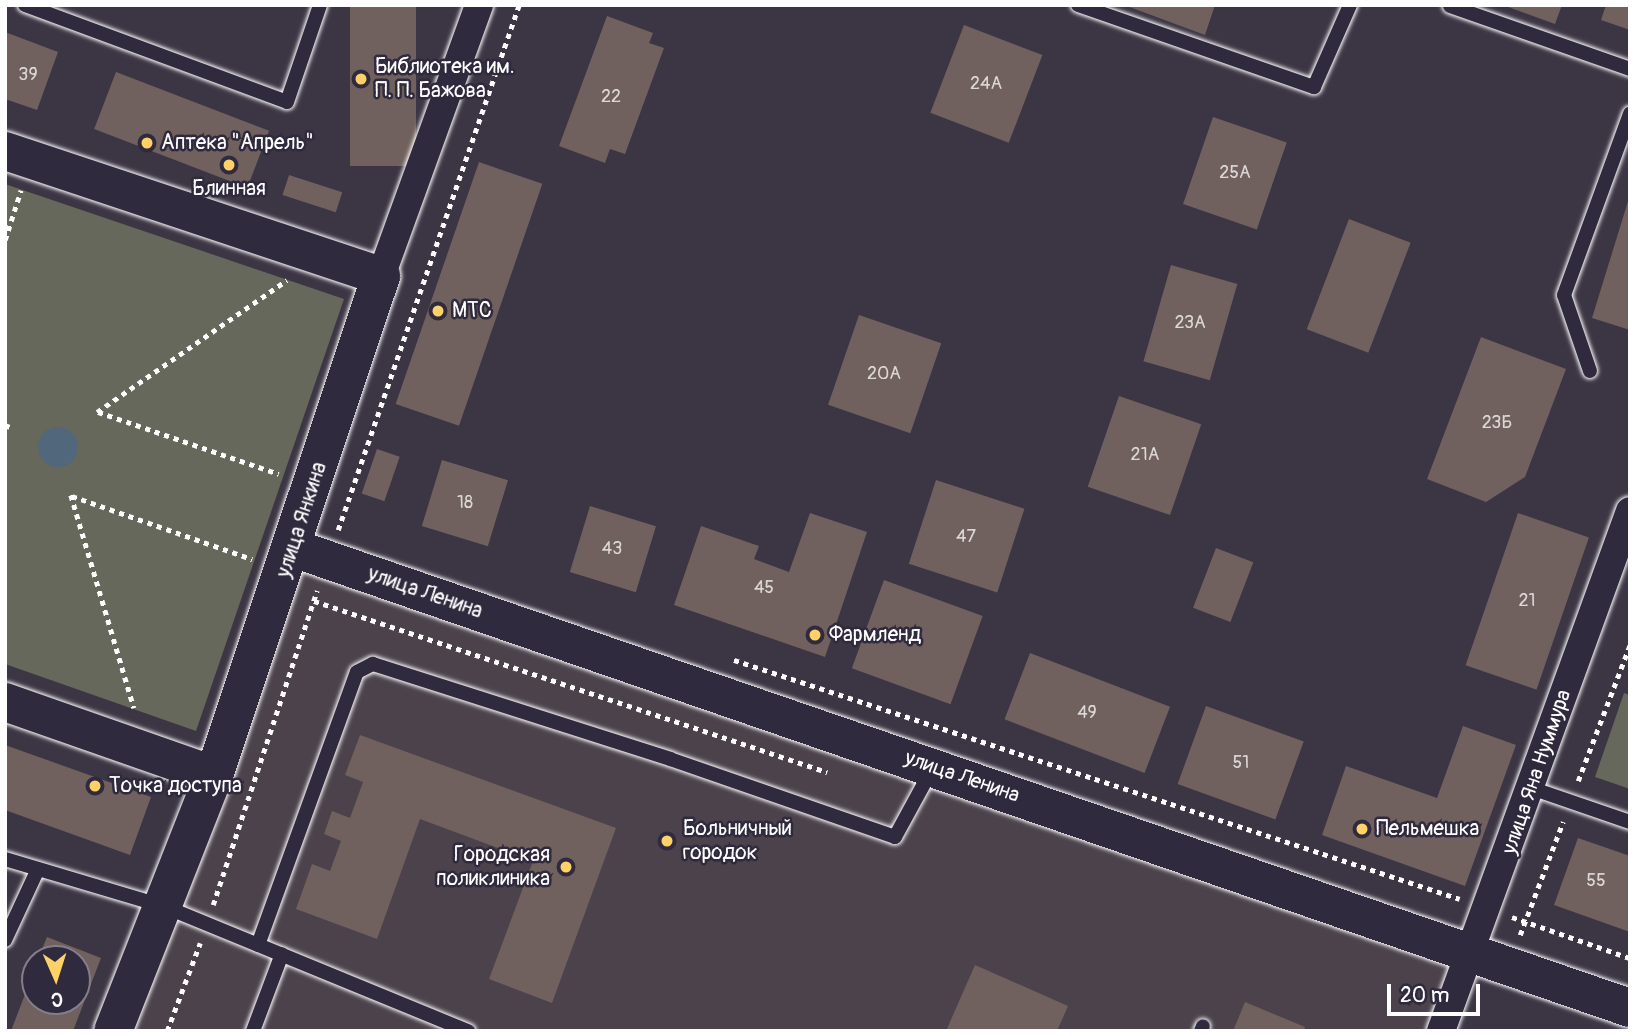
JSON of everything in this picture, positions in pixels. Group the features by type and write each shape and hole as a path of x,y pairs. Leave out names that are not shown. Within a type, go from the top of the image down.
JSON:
{"main road":[{"path":"5,151 381,276"},
{"name":"улица Янкина","path":"113,1031 214,775 323,537 381,276"},
{"name":"улица Ленина","path":"323,537 933,767 1630,1008"},
{"path":"5,702 214,775"}],"street":[{"name":"улица Янкина","path":"381,276 480,5"},
{"name":"улица Яна Нуммура","path":"1441,1031 1489,909 1630,511"}],"lane":[{"path":"25,5 287,102 320,5"},
{"path":"1078,5 1314,87 1350,5"},
{"path":"1450,5 1630,69"},
{"path":"1590,371 1564,295 1630,114"},
{"path":"258,945 357,672 373,664 670,759 895,838 933,767"},
{"path":"1531,788 1630,822"},
{"path":"5,859 163,906 468,1031"},
{"path":"5,940 38,869"},
{"path":"253,1031 282,954"}],"path":[{"path":"167,1031 207,924 323,537 519,5"},
{"path":"5,240 22,189"},
{"path":"282,475 97,412 288,280"},
{"path":"134,708 71,495 253,559"},
{"path":"728,657 1630,958"}],"shaded area":[{"name":"Больничный городок","path":"293,548 1471,952 1441,1031 113,1031"}],"green space":[{"path":"5,184 344,299 196,731 5,664"},
{"path":"1624,693 1630,695 1630,789 1595,777"}],"water":[{"path":"58,427 72,433 78,447 72,461 58,467 44,461 38,447 44,433"}],"building":[{"path":"350,5 416,5 416,166 350,166"},
{"path":"1124,5 1215,5 1205,35"},
{"path":"1503,5 1562,5 1555,24"},
{"path":"1606,5 1630,5 1630,30 1601,20"},
{"path":"607,16 653,33 649,43 664,48 625,154 610,149 605,163 559,146"},
{"path":"964,25 1042,55 1009,143 930,113"},
{"path":"5,32 58,52 37,110 5,99"},
{"path":"116,72 269,131 247,188 94,129"},
{"path":"1213,117 1287,142 1257,229 1183,204"},
{"path":"479,162 542,184 459,426 396,404"},
{"path":"289,175 342,192 336,212 283,195"},
{"path":"1630,199 1630,330 1592,318"},
{"path":"1349,219 1411,243 1368,353 1307,329"},
{"path":"1171,265 1237,284 1210,380 1143,361"},
{"path":"859,315 941,343 910,433 828,405"},
{"path":"1481,337 1566,369 1525,477 1486,502 1427,479"},
{"path":"1119,396 1201,424 1170,515 1088,487"},
{"path":"377,449 400,457 384,501 362,493"},
{"path":"442,460 508,480 488,546 422,526"},
{"path":"936,480 1024,509 997,592 909,564"},
{"path":"590,506 656,526 636,592 570,572"},
{"path":"810,513 867,532 825,657 674,605 701,526 759,546 754,559 789,572"},
{"path":"1518,513 1589,537 1536,690 1466,665"},
{"path":"1216,548 1253,562 1230,622 1193,608"},
{"path":"884,580 983,616 951,704 852,668"},
{"path":"1030,653 1170,707 1145,773 1005,719"},
{"path":"1206,706 1304,742 1275,820 1178,784"},
{"path":"1463,726 1516,745 1465,886 1322,835 1346,766 1437,798"},
{"name":"Городская поликлиника","path":"360,735 616,828 552,1003 489,979 533,861 420,819 377,939 296,909 312,864 330,871 341,841 324,834 332,811 350,818 363,782 345,775"},
{"path":"5,745 151,797 130,855 5,810"},
{"path":"1578,838 1630,856 1630,932 1554,905"},
{"path":"47,937 68,945 44,945"},
{"path":"91,954 101,958 91,984"},
{"path":"975,965 1068,1006 1057,1031 946,1031"},
{"path":"1245,1002 1305,1027 1304,1031 1233,1031"},
{"path":"21,1005 21,1015 79,1015 73,1031 11,1031"}],"place":[{"name":"Библиотека им. П. П. Бажова","path":"361,79"},
{"name":"Аптека \"Апрель\"","path":"147,143"},
{"name":"Блинная","path":"229,165"},
{"name":"МТС","path":"438,311"},
{"name":"Фармленд","path":"815,635"},
{"name":"Точка доступа","path":"95,786"},
{"name":"Пельмешка","path":"1362,829"},
{"name":"Больничный городок","path":"667,841"},
{"name":"Городская поликлиника","path":"566,867"}]}
